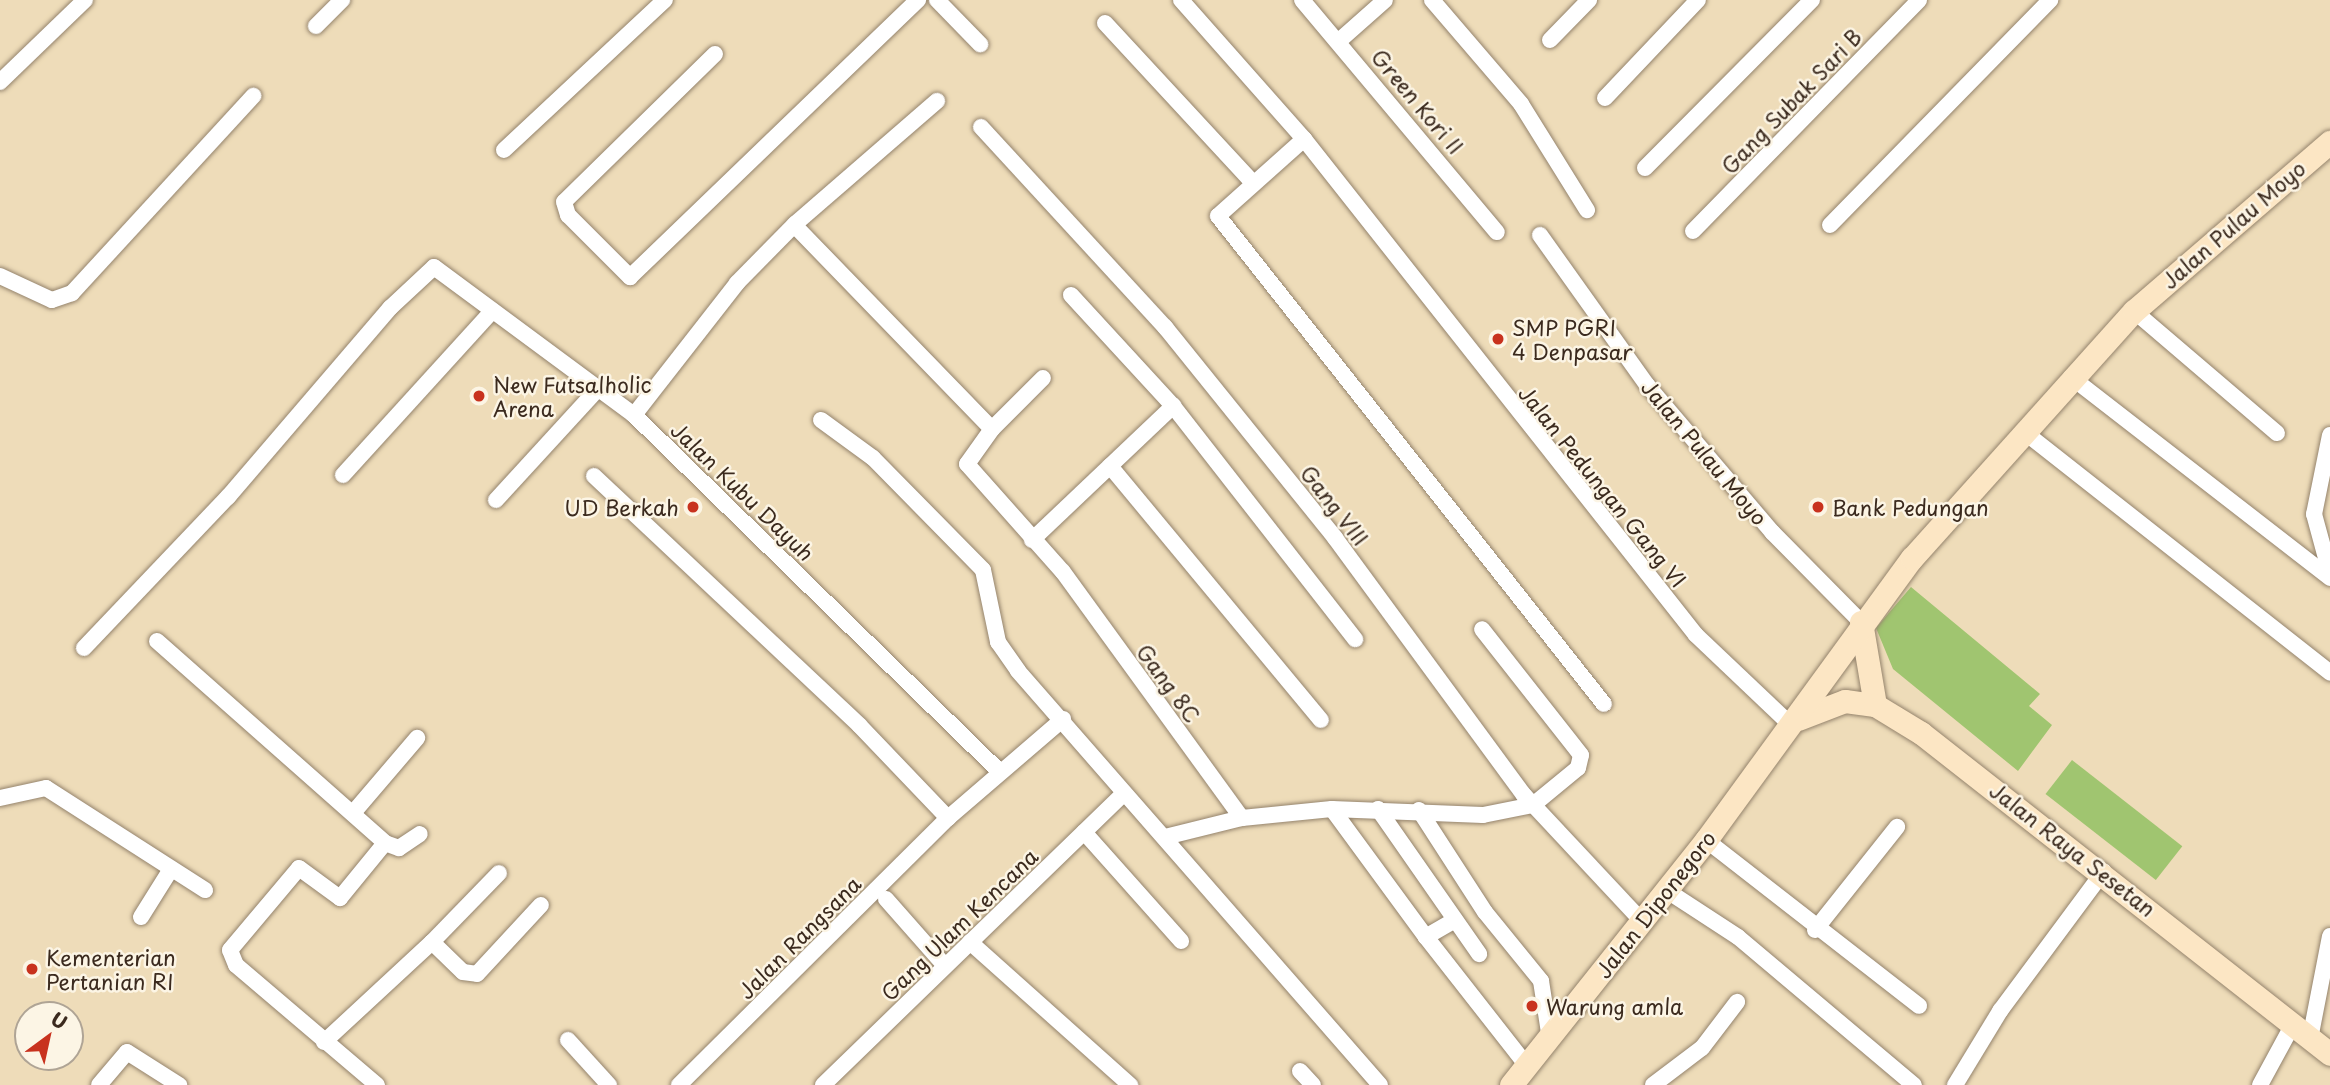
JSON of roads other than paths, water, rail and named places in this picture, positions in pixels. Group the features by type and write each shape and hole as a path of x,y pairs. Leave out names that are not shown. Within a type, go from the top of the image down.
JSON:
{"main road":[{"name":"Jalan Pulau Moyo","path":"1794,723 1861,622 2071,377 2134,311 2330,142"},
{"path":"1861,622 1875,705"},
{"name":"Jalan Raya Sesetan","path":"1794,723 1845,701 1875,705 1922,733 2104,871 2330,1054"},
{"name":"Jalan Diponegoro","path":"1511,1085 1706,840 1794,723"}],"street":[{"path":"0,82 85,0"},
{"path":"316,26 342,0"},
{"path":"504,150 665,0"},
{"path":"715,54 564,202 568,215 630,277 918,0"},
{"path":"937,0 980,44"},
{"name":"Jalan Pedungan Gang VI","path":"1181,0 1304,139 1629,554 1696,635 1794,723"},
{"name":"Green Kori II","path":"1303,0 1340,40 1497,232"},
{"path":"1340,40 1385,0"},
{"path":"1432,0 1521,104 1587,211"},
{"path":"1550,40 1589,0"},
{"path":"1605,98 1698,0"},
{"path":"1645,168 1812,0"},
{"name":"Gang Subak Sari B","path":"1693,231 1919,0"},
{"path":"1830,225 2050,0"},
{"path":"1105,23 1252,182"},
{"path":"0,276 52,300 72,293 253,96"},
{"path":"634,415 737,283 937,101"},
{"name":"Gang VIII","path":"981,127 1165,327 1335,538 1533,805 1642,921"},
{"path":"1304,139 1252,182 1218,216 1604,704"},
{"path":"799,230 992,429 1043,378"},
{"name":"Jalan Pulau Moyo","path":"1540,235 1647,386 1772,532 1861,622"},
{"name":"Jalan Kubu Dayuh","path":"84,648 228,497 390,308 434,267 596,391 634,415 1000,772"},
{"path":"1071,295 1173,406 1355,639"},
{"path":"343,475 492,311"},
{"path":"2134,311 2277,433"},
{"path":"2071,377 2330,576"},
{"path":"496,500 596,391"},
{"path":"1032,540 1173,406"},
{"path":"821,420 873,458 983,570 998,642 1123,794 1165,837 1380,1085"},
{"name":"Gang 8C","path":"992,429 967,464 1063,572 1242,818"},
{"path":"2023,431 2330,673"},
{"path":"2330,435 2314,496 2327,550 2330,576"},
{"path":"1110,466 1321,720"},
{"path":"594,476 859,725 948,818"},
{"path":"1165,837 1242,818 1332,809 1419,810 1483,815 1533,805 1578,768 1581,755 1482,629"},
{"path":"157,641 385,843 399,848 420,834"},
{"name":"Jalan Rangsana","path":"679,1085 948,818 1063,719"},
{"path":"353,813 417,738"},
{"path":"0,798 46,788 205,890"},
{"name":"Gang Ulam Kencana","path":"823,1085 1123,794"},
{"path":"1332,809 1426,937 1528,1067"},
{"path":"1378,809 1479,954"},
{"path":"1419,810 1485,912 1541,981 1550,1039"},
{"path":"1815,930 1897,827"},
{"path":"1084,832 1181,941"},
{"path":"1706,840 1815,930 1919,1006"},
{"path":"372,1083 236,965 232,943 299,868 340,898 385,843"},
{"path":"141,917 171,869"},
{"path":"1955,1085 2000,1011 2104,871"},
{"path":"324,1042 432,942 499,873"},
{"path":"1665,890 1738,937 1914,1085"},
{"path":"886,899 945,966"},
{"path":"432,942 463,972 477,974 541,905"},
{"path":"1426,937 1455,919"},
{"path":"2260,1085 2301,1032 2330,936"},
{"path":"970,942 1130,1085"},
{"path":"1663,1082 1702,1048 1737,1002"},
{"path":"568,1040 609,1085"},
{"path":"99,1085 127,1052 178,1085"},
{"path":"1300,1071 1312,1085"}],"place":[{"name":"SMP PGRI 4 Denpasar","path":"1498,339"},
{"name":"New Futsalholic Arena","path":"479,396"},
{"name":"UD Berkah","path":"693,507"},
{"name":"Bank Pedungan","path":"1818,507"},
{"name":"Kementerian Pertanian RI","path":"32,969"},
{"name":"Warung amla","path":"1532,1006"}]}
